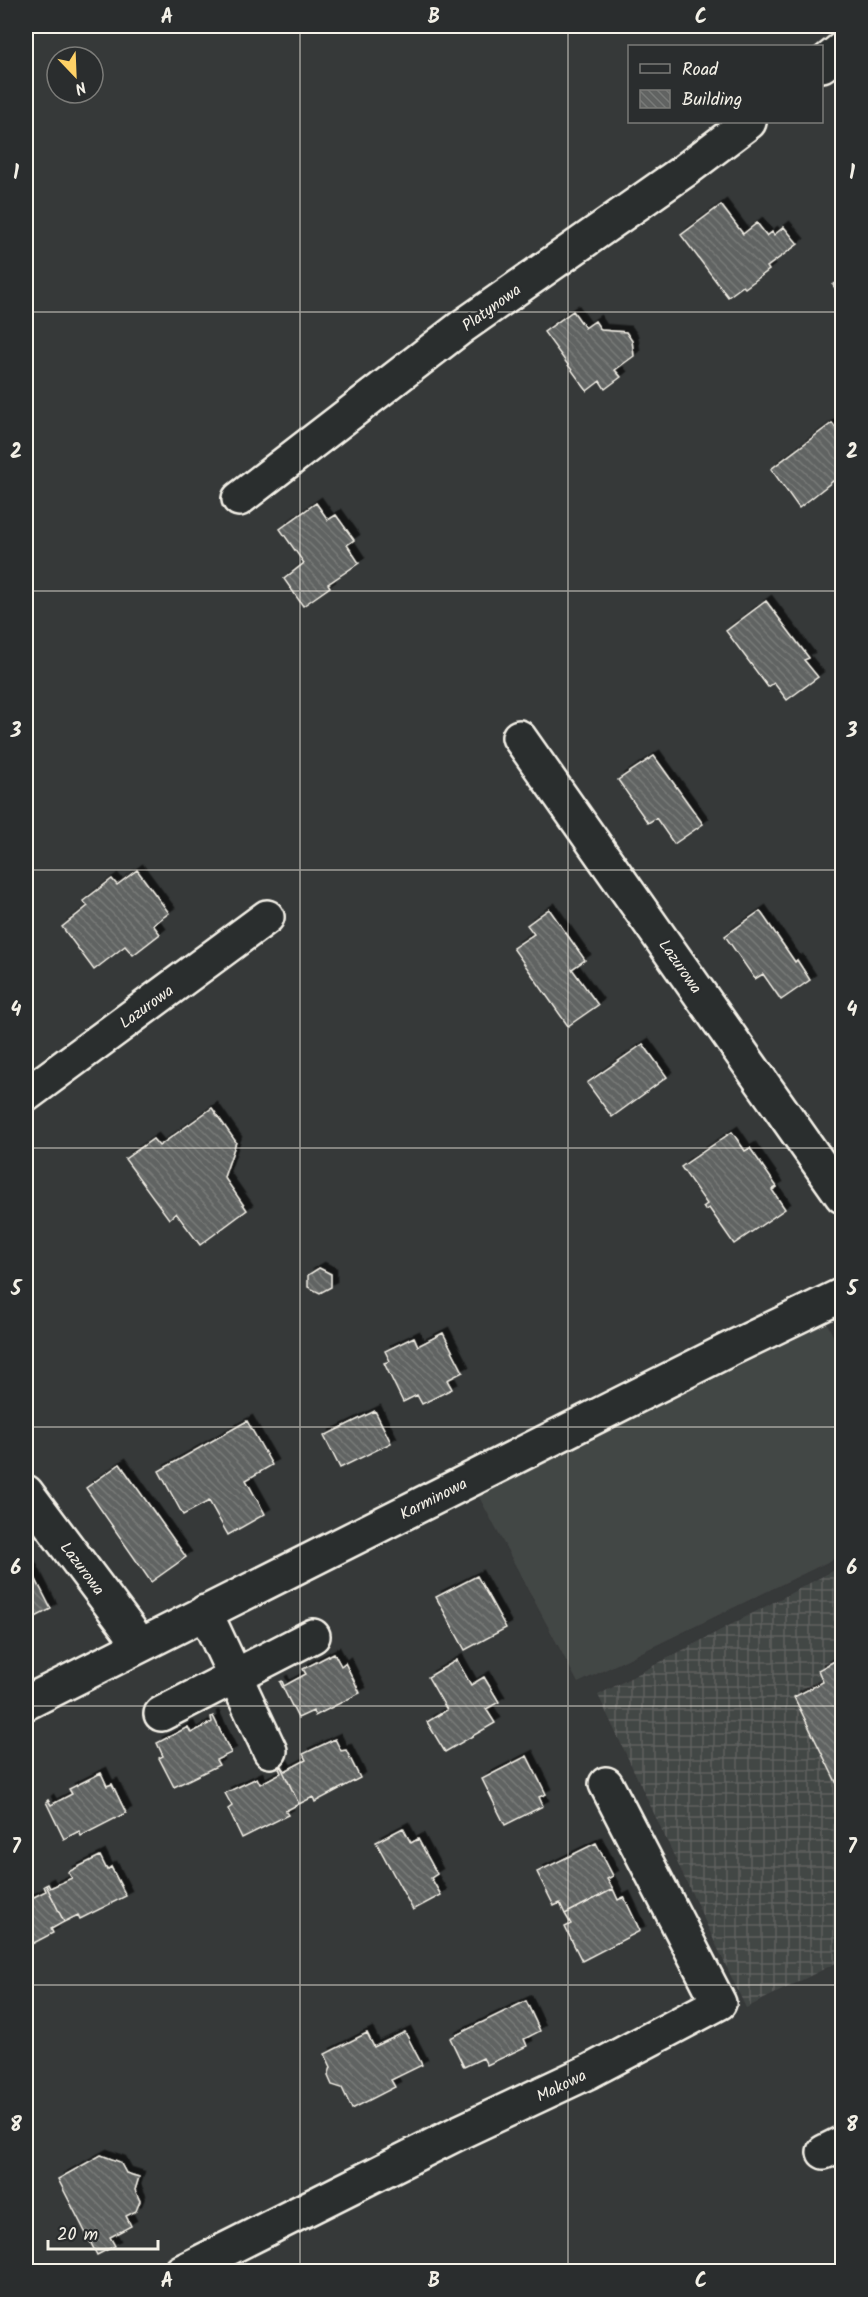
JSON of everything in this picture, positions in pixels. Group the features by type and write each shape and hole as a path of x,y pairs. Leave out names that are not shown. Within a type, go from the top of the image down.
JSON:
{"street":[{"path":"823,64 843,49"},
{"name":"Platynowa","path":"239,499 472,320 684,171 748,123"},
{"name":"Lazurowa","path":"519,736 843,1196"},
{"name":"Lazurowa","path":"26,1095 267,917"},
{"name":"Karminowa","path":"26,1702 843,1295"},
{"name":"Lazurowa","path":"26,1492 140,1644"},
{"path":"205,1612 270,1751"},
{"path":"162,1714 313,1636"},
{"name":"Makowa","path":"181,2271 460,2132 590,2071 719,2003 606,1784"}],"shaded area":[{"path":"827,1323 842,1355 842,1555 578,1683 478,1495"},
{"path":"842,1566 842,1960 746,2008 598,1695"}],"building":[{"path":"721,205 743,234 757,223 767,236 772,232 774,235 784,227 798,244 767,267 769,270 745,288 743,286 728,297 681,235"},
{"path":"842,279 842,298 833,285"},
{"path":"573,311 585,328 595,321 601,330 626,332 632,341 634,356 615,370 621,377 605,389 600,381 587,391 544,332"},
{"path":"832,423 842,437 842,476 799,508 771,469"},
{"path":"316,503 328,520 336,515 354,540 347,545 359,563 328,584 330,587 303,606 284,579 304,563 280,529"},
{"path":"766,601 809,658 804,660 818,677 787,700 774,683 768,687 726,631"},
{"path":"654,756 703,824 674,844 656,818 648,823 618,780"},
{"path":"137,870 169,913 153,925 160,934 133,955 125,946 94,970 62,927 88,906 83,901 112,879 117,885"},
{"path":"549,909 585,960 572,969 598,1005 568,1026 513,948 534,934 527,925"},
{"path":"760,911 810,980 781,1000 763,974 755,979 725,936"},
{"path":"643,1044 667,1077 612,1117 587,1083"},
{"path":"212,1108 236,1142 224,1177 247,1210 200,1245 176,1213 169,1219 125,1159 153,1139 159,1146"},
{"path":"732,1132 745,1151 750,1148 777,1187 772,1190 785,1209 734,1244 709,1208 705,1210 703,1207 707,1204 681,1167"},
{"path":"319,1268 331,1274 331,1287 320,1293 308,1287 308,1275"},
{"path":"443,1333 463,1372 447,1380 452,1389 422,1404 417,1395 403,1402 384,1363 390,1361 385,1351 414,1337 418,1346"},
{"path":"375,1411 391,1443 340,1468 324,1436"},
{"path":"247,1421 272,1465 246,1480 265,1514 228,1535 209,1501 183,1515 159,1471"},
{"path":"120,1464 186,1557 151,1582 86,1488"},
{"path":"29,1566 51,1609 26,1622 26,1568"},
{"path":"477,1576 506,1628 465,1650 436,1597"},
{"path":"334,1653 341,1666 345,1663 360,1693 315,1716 313,1711 298,1718 280,1682 282,1681 284,1686 306,1674 303,1669"},
{"path":"842,1657 842,1781 837,1784 794,1697 823,1682 818,1670"},
{"path":"457,1660 471,1685 484,1677 499,1702 486,1709 495,1723 445,1752 427,1722 447,1710 428,1677"},
{"path":"213,1716 231,1753 216,1760 219,1765 174,1787 159,1758 163,1756 157,1743 188,1727 191,1733 212,1722 211,1717"},
{"path":"335,1739 341,1751 346,1750 360,1778 315,1802 313,1797 299,1804 281,1767 285,1771 306,1760 303,1754"},
{"path":"527,1756 546,1794 539,1797 543,1806 505,1825 482,1779"},
{"path":"281,1767 299,1804 285,1811 288,1815 242,1838 228,1809 232,1806 225,1793 257,1778 260,1784 281,1773 279,1768"},
{"path":"101,1773 107,1786 112,1784 126,1813 81,1836 79,1831 64,1839 46,1802 48,1800 51,1805 72,1794 69,1789"},
{"path":"403,1828 411,1843 418,1839 437,1874 431,1878 441,1895 413,1910 376,1842"},
{"path":"596,1843 613,1876 607,1879 613,1889 565,1914 560,1903 554,1906 537,1872"},
{"path":"100,1856 107,1870 111,1867 126,1896 80,1919 78,1915 64,1922 46,1885 48,1884 50,1888 72,1878 68,1872"},
{"path":"46,1885 64,1922 51,1929 53,1933 26,1947 26,1901 46,1891 44,1886"},
{"path":"613,1889 618,1900 624,1897 640,1931 582,1961 565,1927 571,1924 565,1914"},
{"path":"526,2001 540,2031 524,2039 527,2046 487,2065 483,2058 464,2067 450,2038"},
{"path":"405,2032 422,2065 391,2080 395,2087 352,2109 342,2088 332,2085 328,2076 331,2067 325,2054 367,2033 374,2047"},
{"path":"101,2155 120,2162 126,2173 139,2177 135,2190 140,2201 136,2211 126,2216 131,2226 110,2237 115,2246 97,2255 58,2179"}]}
